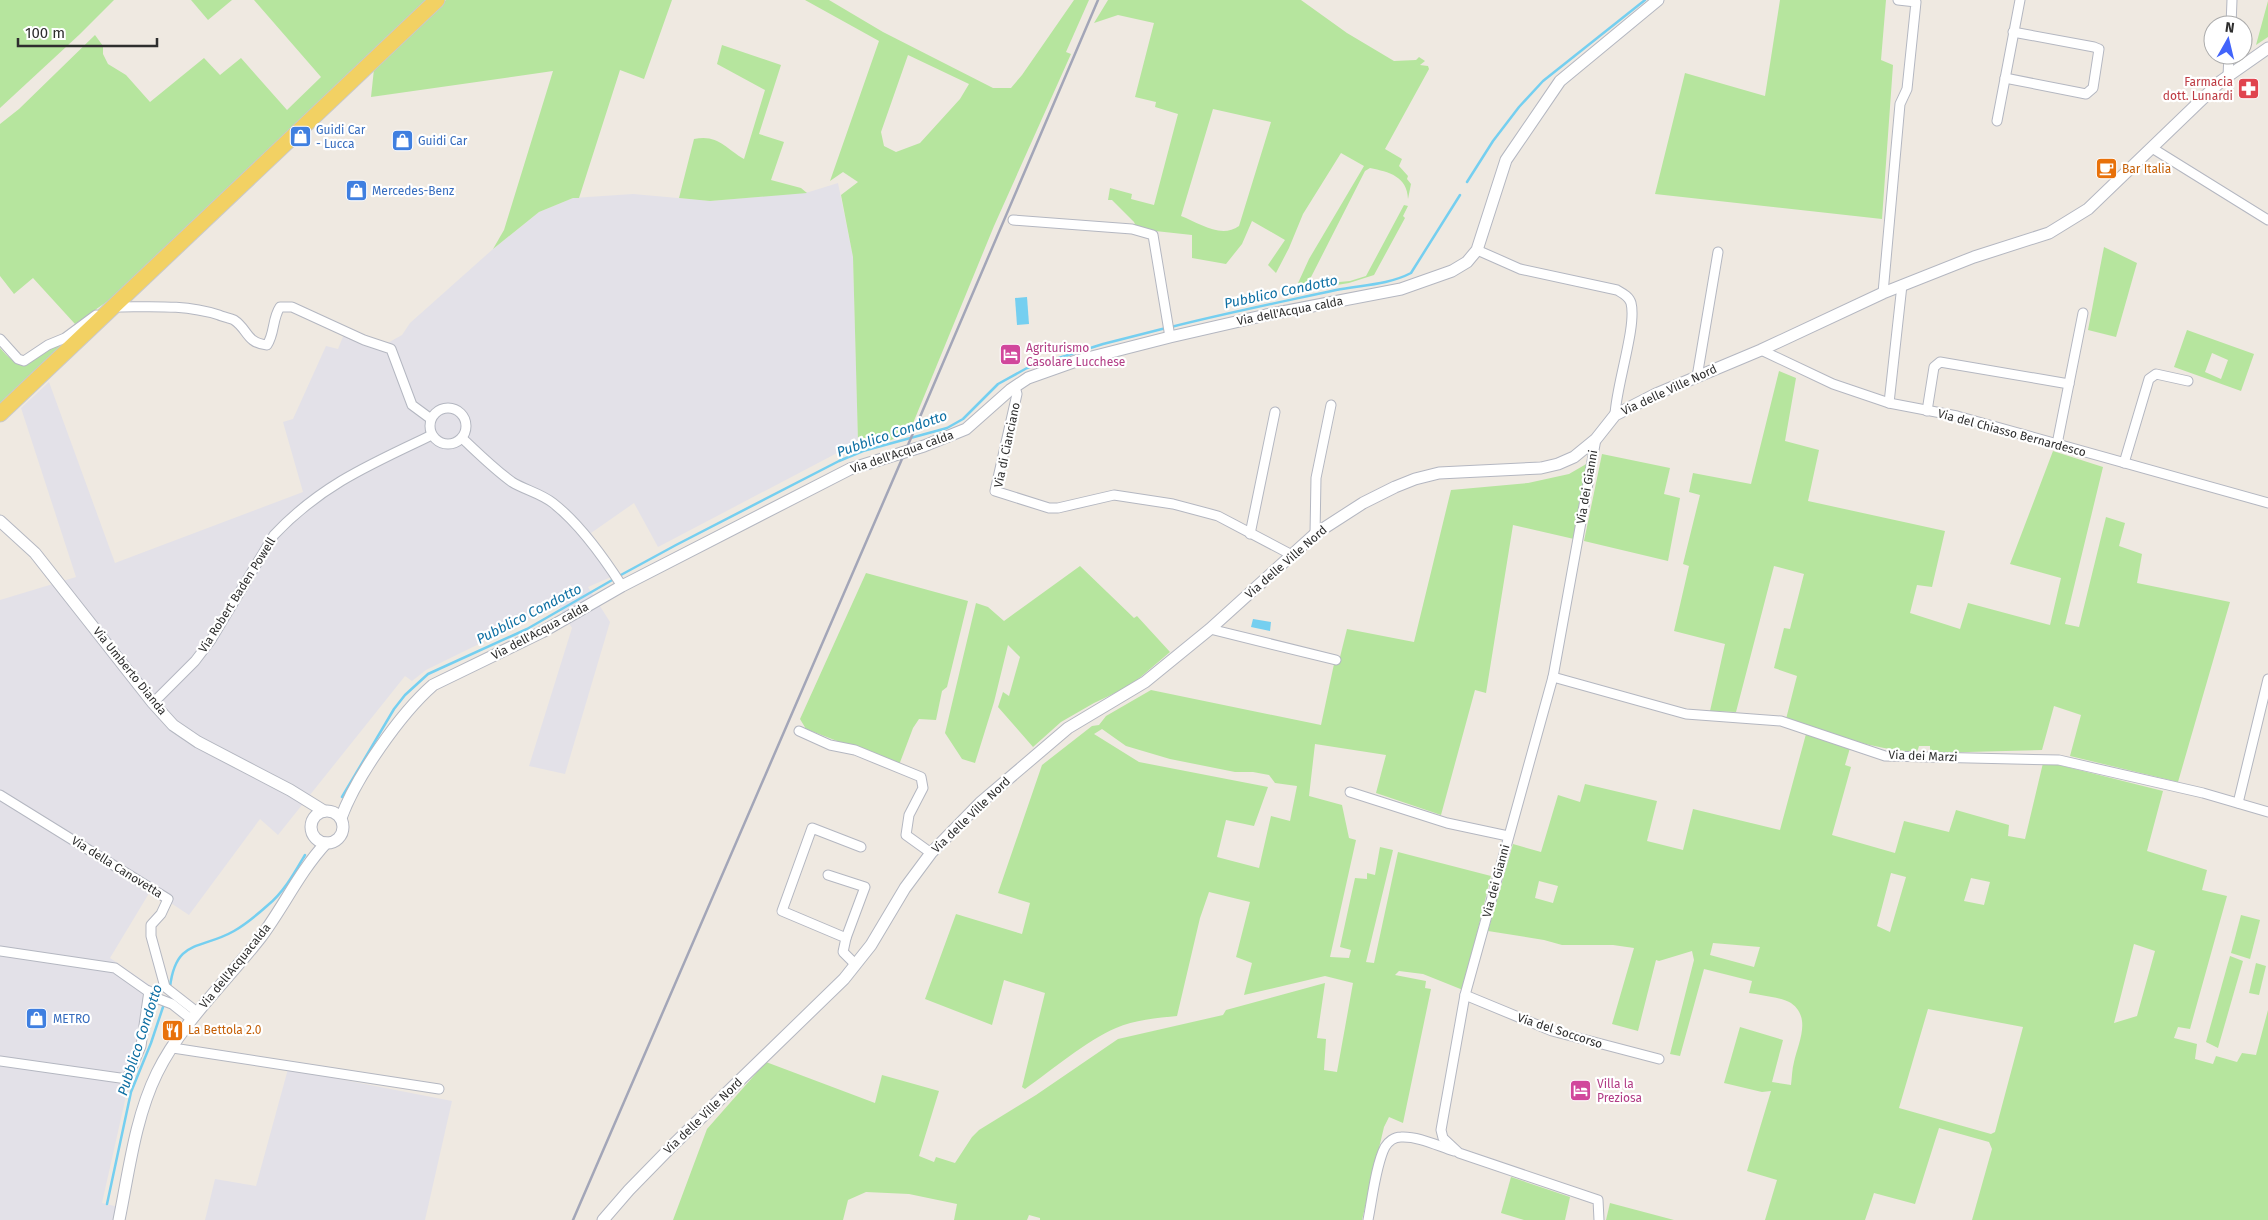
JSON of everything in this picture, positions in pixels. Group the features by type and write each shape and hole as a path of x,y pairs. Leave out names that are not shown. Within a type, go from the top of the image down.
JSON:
{"main road":[{"path":"0,414 438,0"}],"street":[{"name":"Via dell'Acqua calda","path":"341,818 348,799 393,730 419,697 433,685 542,632 618,580 850,469 924,446 960,432 978,420 1015,386 1028,378 1169,333 1401,289 1452,271 1467,262 1477,250 1506,160 1560,81 1658,0"},
{"path":"1883,293 1900,104 1907,89 1916,2 1898,0"},
{"path":"1997,121 2020,0"},
{"path":"2231,15 2232,0"},
{"path":"2005,78 2086,94 2093,88 2099,49 2013,32"},
{"name":"Via delle Ville Nord","path":"603,1220 628,1190 844,979 870,945 905,888 931,853 980,803 1068,728 1144,682 1210,630 1315,534 1363,504 1395,487 1416,479 1439,474 1541,468 1574,457 1596,439 1615,415 1656,394 1761,350 1883,293 1974,257 2049,233 2088,209 2228,76 2268,48"},
{"path":"2228,76 2229,65"},
{"path":"2152,148 2268,220"},
{"path":"1013,220 1132,229 1153,235 1169,333"},
{"path":"1477,250 1520,269 1617,290 1627,297 1631,303 1630,326 1615,402 1615,415"},
{"path":"1697,377 1718,252"},
{"path":"1889,403 1902,286"},
{"path":"0,339 18,359 24,361 48,345 65,338 101,311 178,306 193,308 234,320 252,340 258,344 267,345 272,335 275,314 280,307 292,307 364,340 391,349 412,405 431,419"},
{"path":"2057,444 2083,313"},
{"name":"Via del Chiasso Bernardesco","path":"1761,350 1833,384 1889,403 1957,416 2268,503"},
{"path":"1927,411 1934,366 1940,362 2069,384"},
{"path":"2124,463 2149,379 2156,374 2188,381"},
{"name":"Via di Cianciano","path":"1015,386 1018,394 995,491 1049,508 1058,508 1114,495 1173,504 1218,516 1292,555"},
{"path":"1315,534 1316,478 1331,405"},
{"path":"446,408 458,411 466,421 466,433 452,445 440,443 430,430 431,419 435,413 446,408"},
{"path":"1250,534 1275,412"},
{"name":"Via Robert Baden Powell","path":"154,703 195,661 211,640 274,536 287,521 328,488 359,469 432,435"},
{"path":"462,438 492,466 513,482 539,494 554,504 598,550 618,580"},
{"name":"Via dei Gianni","path":"1596,439 1553,677 1465,995 1441,1130 1443,1138 1459,1153 1598,1200 1599,1220"},
{"name":"Via Umberto Dianda","path":"2,524 36,553 173,725 198,742 237,761 326,811"},
{"path":"1210,630 1336,660"},
{"name":"Via dei Marzi","path":"1553,677 1686,714 1781,721 1885,756 2058,760 2238,803 2268,812"},
{"path":"2238,803 2268,679"},
{"path":"799,731 830,745 855,750 921,777 923,788 909,815 906,834 931,853"},
{"path":"1350,792 1447,823 1508,836"},
{"name":"Via della Canovetta","path":"0,795 168,899 161,914 150,929 169,990 194,1016"},
{"path":"305,799 313,820 311,828 314,835 313,856"},
{"name":"Via dell'Acqua calda","path":"326,811 348,799"},
{"path":"313,820 326,811 338,814 344,825 342,834 336,841 326,843 314,835"},
{"path":"846,938 782,911 812,828 861,847"},
{"name":"Via dell'Acquacalda","path":"119,1220 146,1098 158,1071 194,1016 262,935 313,856 326,843"},
{"path":"828,875 865,887 846,938 843,952 855,964"},
{"path":"0,951 110,966 159,999 194,1016"},
{"path":"0,1061 127,1079 141,1046 149,991"},
{"name":"Via del Soccorso","path":"1465,995 1552,1031 1659,1059"},
{"path":"173,1048 440,1089"},
{"path":"1368,1220 1385,1146 1392,1140 1401,1137 1419,1140 1459,1153"}],"shaded area":[{"path":"838,183 853,257 858,442 658,547 634,503 591,533 618,574 588,587 610,622 565,774 529,766 572,628 558,605 426,670 412,681 405,676 278,835 260,819 189,915 151,890 110,958 160,992 145,1046 126,1096 102,1203 127,1209 125,1220 0,1220 0,600 76,577 21,408 49,382 115,563 303,492 283,422 293,419 326,346 338,349 346,329 384,345 402,335 410,323 493,249 539,212 573,198 633,194 711,201 809,192"},
{"path":"288,1069 452,1101 425,1220 205,1220 215,1179 256,1186"}],"green space":[{"path":"0,0 114,0 0,108"},
{"path":"191,0 232,0 208,20"},
{"path":"254,0 428,0 115,296 75,324 33,278 14,294 0,276 0,124 19,109 95,35 103,46 103,54 108,64 126,75 150,102 204,58 220,75 241,58 287,110 321,77"},
{"path":"446,0 672,0 644,79 620,70 579,198 573,198 539,212 493,249 504,230 553,71 371,97 374,69"},
{"path":"805,0 829,0 883,32 993,88 1011,88 1074,0 1089,0 1066,52 1071,54 994,226 909,433 891,440 862,445 858,442 853,257 841,195 858,182 843,172 830,181 879,41","holes":["908,55 969,84 960,99 920,143 896,152 884,146 881,132"]},
{"path":"1108,0 1301,0 1347,33 1394,61 1416,60 1419,57 1425,61 1420,65 1428,66 1429,69 1385,149 1402,159 1399,166 1408,176 1407,179 1411,184 1408,199 1404,185 1396,176 1370,168 1365,171 1307,285 1350,281 1366,276 1404,205 1408,206 1403,216 1405,218 1374,275 1349,283 1294,292 1309,259 1364,166 1341,153 1303,214 1276,273 1268,265 1285,240 1252,221 1242,244 1226,264 1192,258 1192,235 1137,229 1134,222 1112,200 1108,200 1110,188 1132,194 1131,199 1154,205 1178,114 1155,107 1156,102 1135,97 1154,23 1118,15 1094,23","holes":["1213,109 1271,122 1239,226 1232,230 1217,230 1181,216"]},
{"path":"1780,0 1886,0 1881,60 1893,65 1882,219 1655,194 1685,73 1765,96"},
{"path":"2268,1 2268,37 2256,45"},
{"path":"722,45 781,65 759,134 784,142 771,180 801,188 807,193 710,201 679,198 694,139 709,138 715,140 744,159 765,90 717,64"},
{"path":"2104,247 2137,263 2116,337 2088,330"},
{"path":"91,320 0,406 0,348 15,361 26,364"},
{"path":"2187,330 2254,354 2241,391 2174,367","holes":["2212,353 2228,360 2221,379 2205,372"]},
{"path":"1779,371 1796,378 1785,441 1819,450 1808,501 1945,531 1932,587 1917,585 1910,613 1960,629 1968,603 2050,625 2061,578 2010,564 2053,451 2103,467 2065,624 2079,627 2106,517 2125,523 2119,546 2142,554 2137,583 2230,602 2178,782 2070,756 2081,715 2054,706 2042,750 1930,753 1930,746 1919,746 1917,752 1883,748 1850,740 1786,719 1797,676 1774,668 1784,628 1790,629 1804,574 1774,566 1736,712 1710,711 1725,644 1674,631 1689,566 1683,564 1700,495 1689,492 1693,473 1751,484"},
{"path":"1602,454 1670,468 1664,494 1680,498 1668,561 1584,541"},
{"path":"1588,463 1574,539 1513,525 1486,693 1475,690 1441,815 1376,793 1386,755 1315,744 1309,796 1342,805 1349,838 1356,840 1330,957 1349,958 1351,950 1340,947 1355,878 1367,879 1367,873 1375,875 1380,847 1393,850 1366,962 1374,963 1398,852 1491,876 1463,990 1423,974 1399,971 1395,975 1426,981 1425,988 1431,989 1403,1123 1389,1117 1384,1127 1362,1220 1040,1220 1040,1218 1029,1215 1027,1220 954,1220 957,1204 909,1194 866,1192 848,1200 843,1220 673,1220 707,1129 766,1062 875,1103 882,1075 939,1091 919,1156 934,1162 936,1157 955,1163 972,1137 979,1130 1036,1095 1118,1039 1223,1015 1226,1010 1325,983 1317,1038 1326,1039 1324,1070 1337,1072 1353,983 1325,976 1244,995 1252,963 1236,957 1250,902 1209,892 1200,918 1177,1016 1138,1021 1116,1028 1081,1048 1025,1089 1022,1087 1045,993 1004,980 992,1025 925,999 956,914 1022,934 1030,903 998,893 1042,765 1092,726 1099,725 1106,716 1151,690 1321,725 1334,664 1338,665 1347,629 1414,642 1451,490 1528,483 1569,474","holes":["1102,729 1126,746 1170,759 1235,772 1253,772 1269,775 1275,783 1297,786 1290,821 1271,816 1259,868 1217,857 1226,820 1254,826 1268,787 1139,762 1094,734"]},
{"path":"1080,566 1134,618 1137,616 1170,652 1130,686 1094,703 1061,722 1033,747 998,707 1003,692 1009,696 1020,657 1008,645 994,702 975,763 962,759 945,733 976,603 988,607 1004,621"},
{"path":"866,573 968,601 947,687 942,691 936,720 919,719 913,728 899,765 806,729 800,719"},
{"path":"1806,734 1850,748 1845,765 1851,767 1832,835 1895,853 1904,821 1949,832 1956,810 2009,825 2008,836 2025,839 2043,763 2059,765 2163,791 2147,851 2207,870 2202,890 2227,896 2190,1029 2178,1027 2174,1038 2197,1044 2195,1059 2213,1064 2216,1056 2237,1062 2242,1053 2256,1055 2268,1010 2268,1220 1972,1220 1992,1149 1989,1142 1939,1128 1915,1204 1874,1193 1865,1220 1765,1220 1777,1180 1747,1171 1771,1091 1762,1092 1724,1083 1740,1027 1783,1040 1772,1082 1791,1085 1793,1065 1802,1031 1801,1016 1797,1009 1791,1003 1783,1000 1749,993 1752,981 1704,969 1680,1056 1670,1054 1694,960 1692,951 1659,961 1656,960 1638,1031 1612,1024 1634,948 1613,945 1562,945 1544,940 1488,931 1513,844 1541,852 1558,795 1580,802 1585,784 1657,801 1647,841 1683,850 1693,809 1780,830","holes":["1891,873 1906,877 1890,932 1877,926","1971,878 1990,882 1984,905 1964,901","1539,881 1558,886 1553,903 1535,898","1713,943 1760,947 1754,967 1710,955","2134,944 2155,951 2137,1016 2114,1023","1928,1009 2023,1027 1995,1132 1991,1134 1899,1108"]},
{"path":"2241,915 2260,920 2250,959 2231,953"},
{"path":"2230,956 2243,961 2218,1048 2206,1042"},
{"path":"2256,963 2266,966 2259,995 2249,993"},
{"path":"1511,1177 1570,1197 1565,1220 1524,1220 1501,1213"},
{"path":"1610,1203 1674,1220 1606,1220"}],"water":[{"path":"1027,297 1029,324 1017,325 1015,298"},
{"path":"1253,619 1271,622 1270,631 1251,627"}],"waterway":[{"name":"Pubblico Condotto","path":"1467,182 1493,141 1519,107 1543,81 1645,0"},
{"name":"Pubblico Condotto","path":"1171,327 1336,290 1393,280 1411,273 1460,195"},
{"name":"Pubblico Condotto","path":"619,576 839,461 863,451 947,428 963,419 998,384 1027,368 1103,344 1166,328"},
{"name":"Pubblico Condotto","path":"342,797 394,709 405,695 428,674 527,629 614,579"},
{"name":"Pubblico Condotto","path":"170,987 173,971 184,953 234,931 256,915 274,900 289,882 305,855"},
{"name":"Pubblico Condotto","path":"107,1204 131,1092 151,1043 164,1004"}],"railway":[{"path":"573,1220 1098,0"}],"place":[{"name":"Farmacia dott. Lunardi","path":"2249,89"},
{"name":"Guidi Car - Lucca","path":"300,137"},
{"name":"Guidi Car","path":"402,141"},
{"name":"Bar Italia","path":"2106,169"},
{"name":"Mercedes-Benz","path":"356,191"},
{"name":"Agriturismo Casolare Lucchese","path":"1010,355"},
{"name":"METRO","path":"37,1019"},
{"name":"La Bettola 2.0","path":"172,1030"},
{"name":"Villa la Preziosa","path":"1581,1091"}]}
